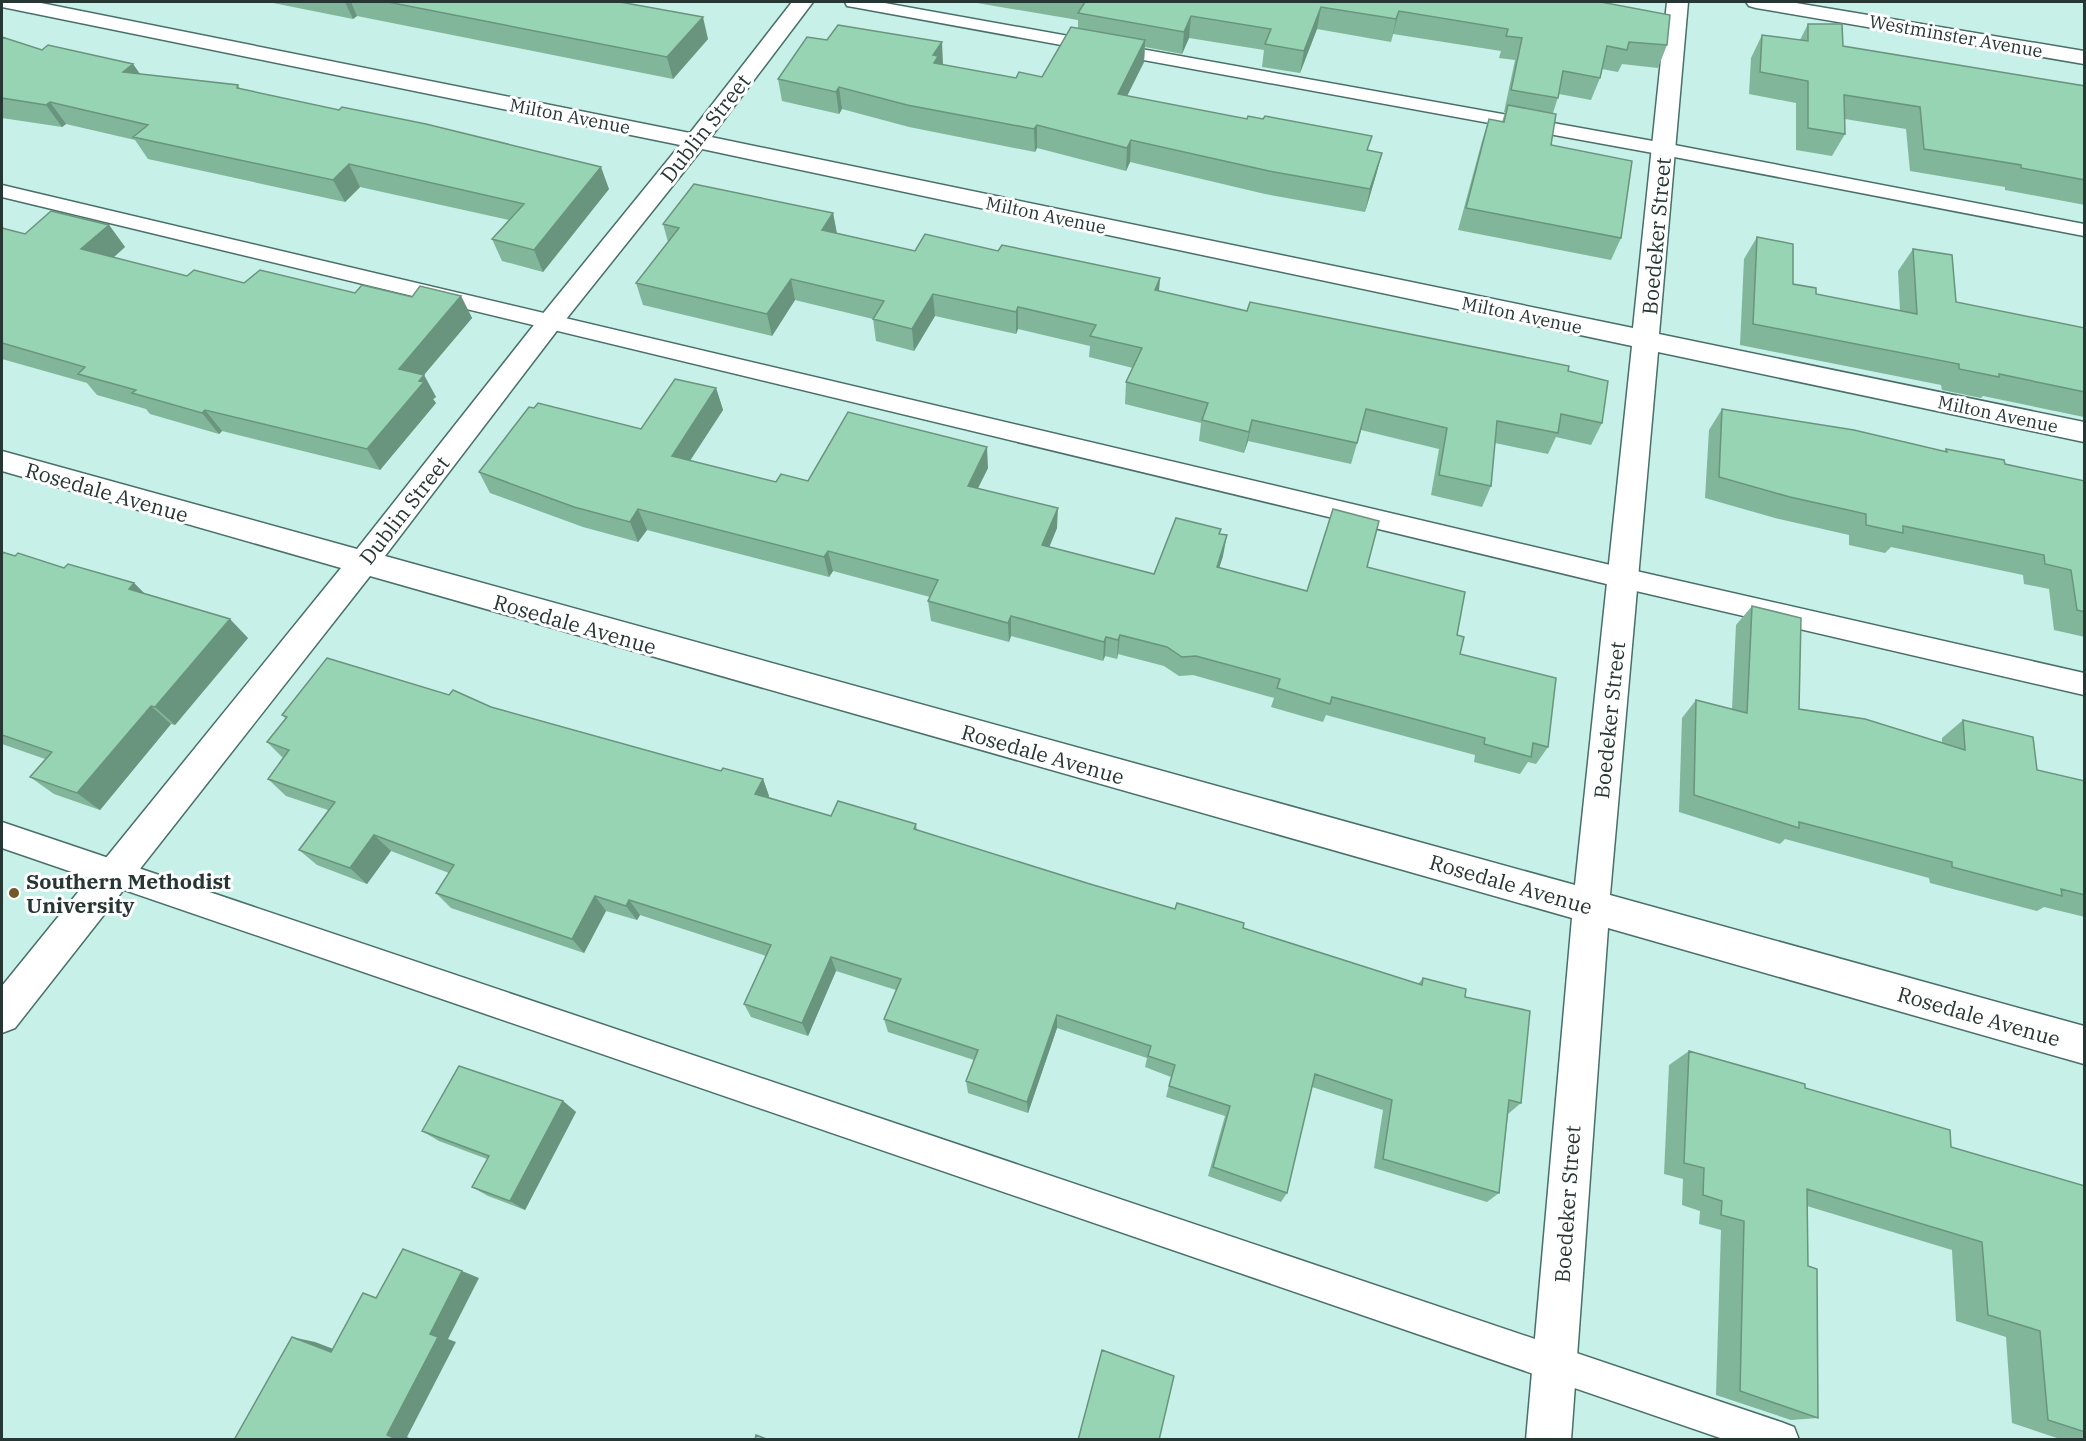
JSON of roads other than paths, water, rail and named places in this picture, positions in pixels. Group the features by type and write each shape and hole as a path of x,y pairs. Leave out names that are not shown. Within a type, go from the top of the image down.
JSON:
{"street":[{"name":"Milton Avenue","path":"7,2 696,141 2085,432"},
{"name":"Dublin Street","path":"2,1016 362,564 803,2"},
{"name":"Boedeker Street","path":"1548,1440 1591,907 1678,2"},
{"name":"Westminster Avenue","path":"1756,2 2085,58"},
{"name":"Rosedale Avenue","path":"2,462 2085,1045"}],"lane":[{"path":"853,2 1664,149 2085,230"},
{"path":"2,191 1623,578 2085,684"},
{"path":"2,835 1781,1440"}],"place":[{"name":"Southern Methodist University","path":"14,893"}]}
